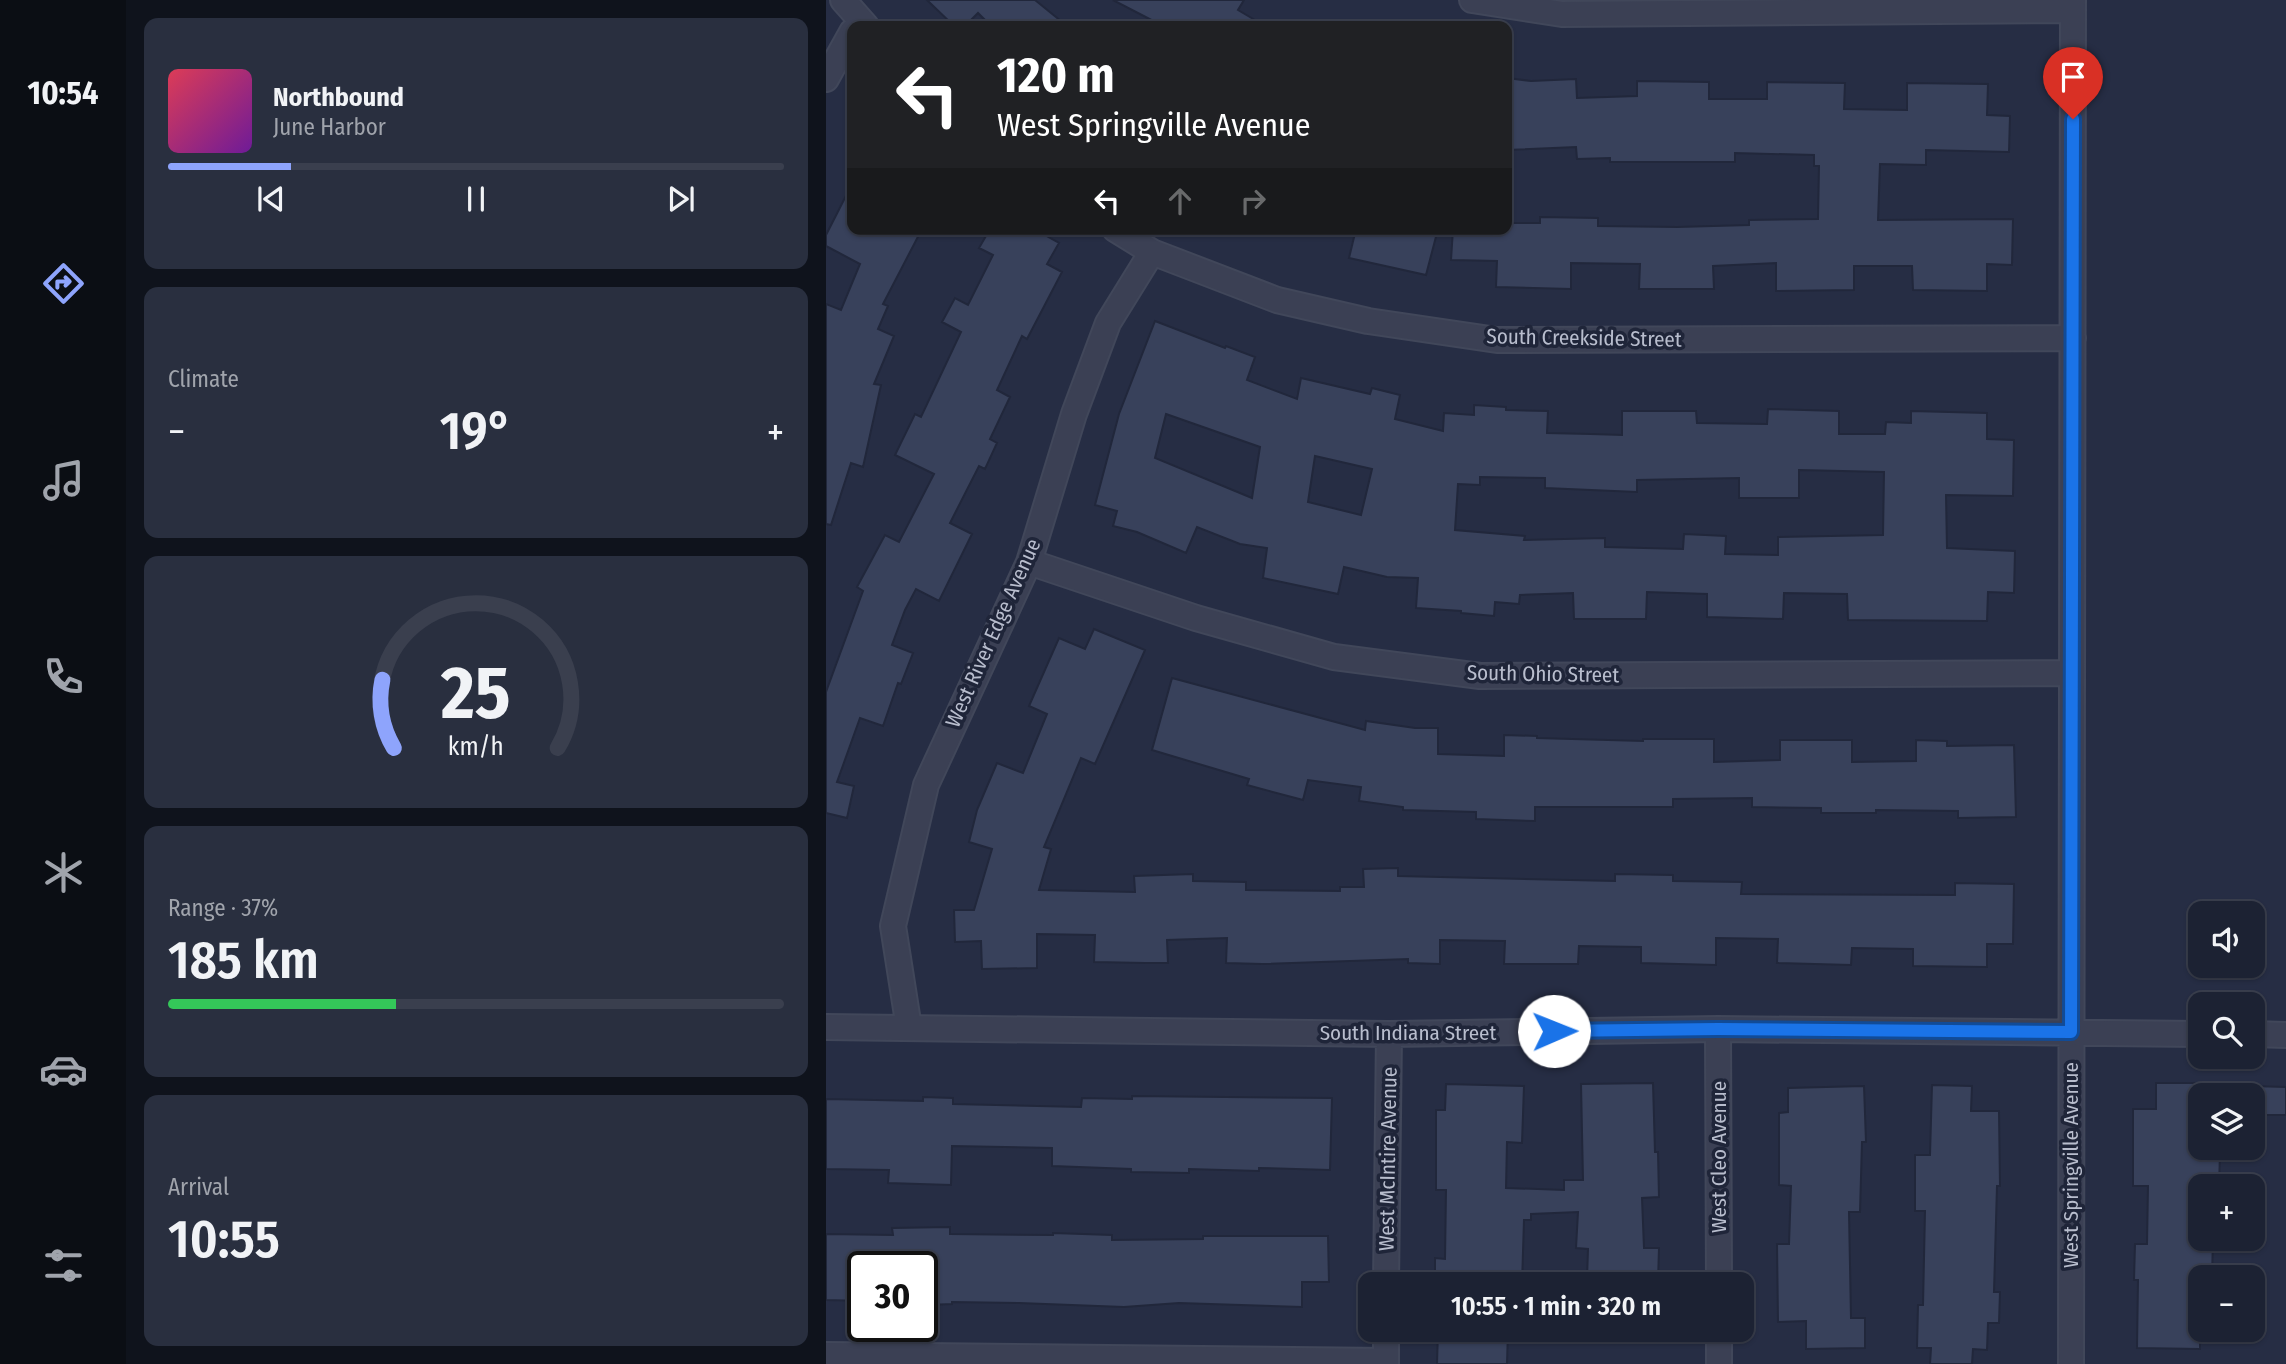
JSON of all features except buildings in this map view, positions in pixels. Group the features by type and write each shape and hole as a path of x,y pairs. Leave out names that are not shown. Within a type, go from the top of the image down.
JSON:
{"street":[{"path":"843,0 855,21"},
{"path":"1472,0 1562,15 2073,5"},
{"name":"West Springville Avenue","path":"2071,1364 2073,5"},
{"path":"826,79 847,44"},
{"name":"South Creekside Street","path":"1125,235 1152,252 1277,300 1368,321 1497,340 2073,338"},
{"name":"West River Edge Avenue","path":"909,1028 893,926 926,785 1029,562 1074,414 1108,323 1152,252"},
{"name":"South Ohio Street","path":"1029,562 1196,618 1334,657 1480,676 2072,673"},
{"name":"South Indiana Street","path":"826,1027 1389,1034 1718,1029 2188,1034"},
{"name":"West Cleo Avenue","path":"1718,1029 1719,1272"},
{"name":"West McIntire Avenue","path":"1387,1272 1389,1034"},
{"path":"2265,1034 2286,1035"},
{"path":"826,1354 1033,1360 1386,1362 1386,1342"},
{"path":"1719,1342 1719,1364"}],"route":[{"path":"1554,1031 1718,1029 2071,1032 2073,119"}]}
